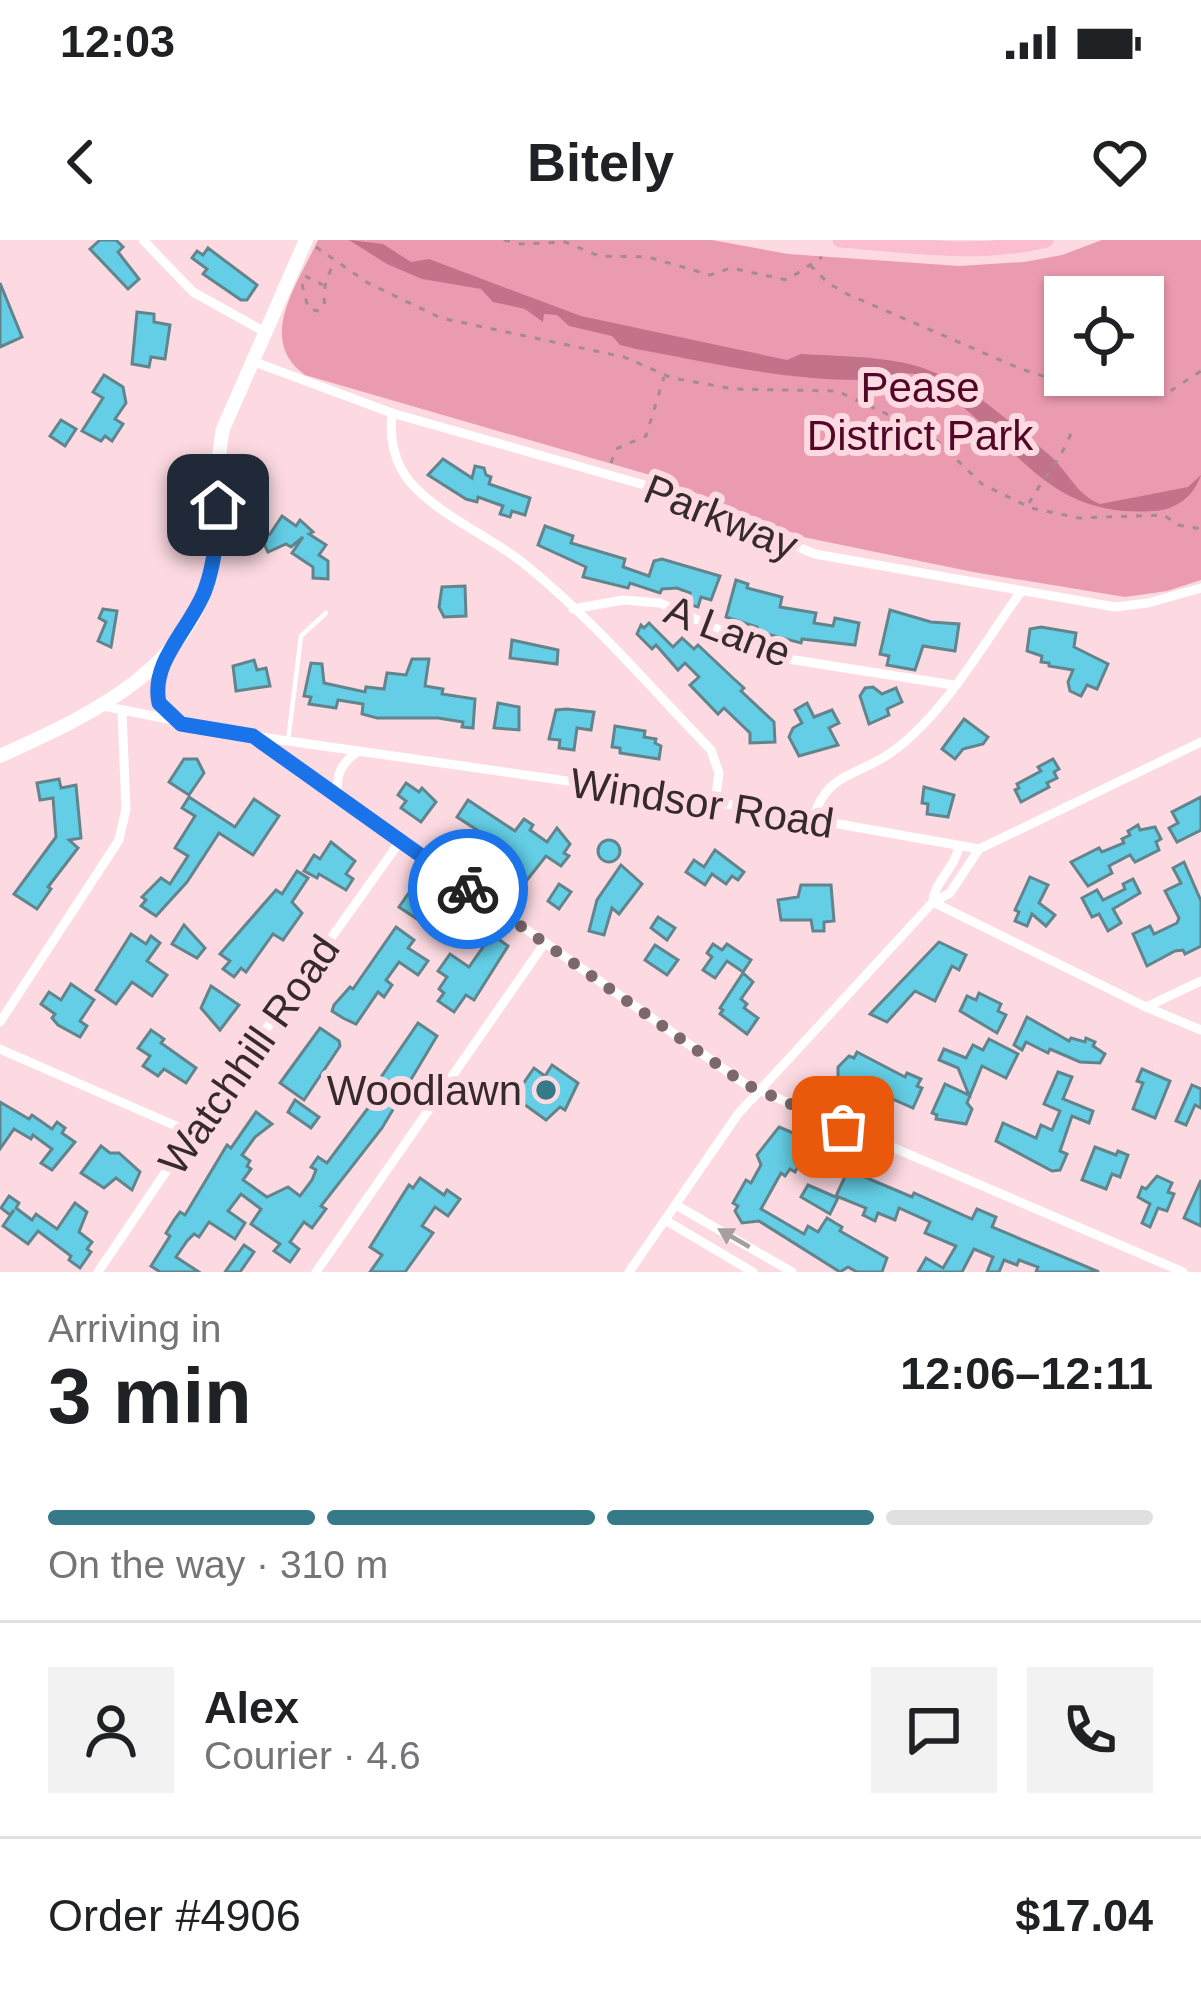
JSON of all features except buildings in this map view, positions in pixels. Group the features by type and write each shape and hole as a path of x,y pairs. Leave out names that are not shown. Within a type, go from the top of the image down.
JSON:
{"main road":[{"path":"840,240 1004,247 1046,240"},
{"path":"0,756 103,706 164,658 183,634 206,587 217,534 218,452 223,429 304,244"}],"street":[{"path":"143,240 193,292 265,332"},
{"name":"Parkway","path":"252,361 392,413 696,502 815,554 1115,607 1201,588"},
{"path":"392,413 390,432 407,479 522,562 711,750 718,772 715,802"},
{"path":"813,819 821,795 834,781 897,748 953,685 1020,593"},
{"name":"A Lane","path":"573,609 622,600 660,603 782,658 953,685"},
{"path":"164,658 157,682 159,703 181,724"},
{"name":"Windsor Road","path":"103,706 253,736 715,802 979,849"},
{"path":"0,1022 119,840 125,808 122,712"},
{"path":"253,736 758,1091 1183,1272"},
{"path":"629,1272 758,1091 933,902 950,893 979,849 1201,742"},
{"path":"338,796 338,774 358,751"},
{"name":"Watchhill Road","path":"98,1272 401,840"},
{"path":"933,902 933,893 952,870 959,846"},
{"path":"933,902 1201,1030"},
{"path":"316,1272 544,944"},
{"path":"1146,1007 1201,981"},
{"path":"0,1049 192,1132"},
{"path":"676,1205 792,1272"},
{"path":"665,1220 753,1272"}],"lane":[{"path":"288,741 301,636 326,613"}],"path":[{"path":"504,240 566,242 599,256 647,257 710,275 731,268 787,280 822,257"},
{"path":"304,244 334,258 368,283 441,318 624,357 665,375 734,388 837,392 930,434 982,484 1028,506 1078,518 1164,515 1178,525 1201,529"},
{"path":"325,286 304,275 304,302 313,311 324,306 334,258"},
{"path":"810,265 847,294 1021,369 1070,385 1167,393 1201,370"},
{"path":"608,474 616,449 646,436 665,375"},
{"path":"1028,506 1055,458 1067,447 1072,429"}],"green space":[{"name":"Pease District Park","path":"318,240 712,240 788,254 959,266 1024,262 1102,240 1201,240 1201,580 1125,597 803,537 657,477 305,375 290,361 283,345 282,328 292,292"}],"shaded area":[{"path":"349,240 383,244 411,262 429,259 581,316 787,360 801,354 853,357 925,369 998,412 1100,504 1188,487 1201,475 1189,495 1162,510 1090,504 1043,479 921,375 807,378 636,349 620,345 612,336 569,326 557,315 544,314 543,322 525,309 493,302 481,289 422,279"}],"way so far":[{"path":"468,889 745,1084 843,1127"}],"place":[{"name":"Woodlawn","path":"546,1090"}],"route":[{"path":"218,505 214,560 206,587 183,634 164,658 157,682 159,703 181,724 253,736 468,889"}]}
